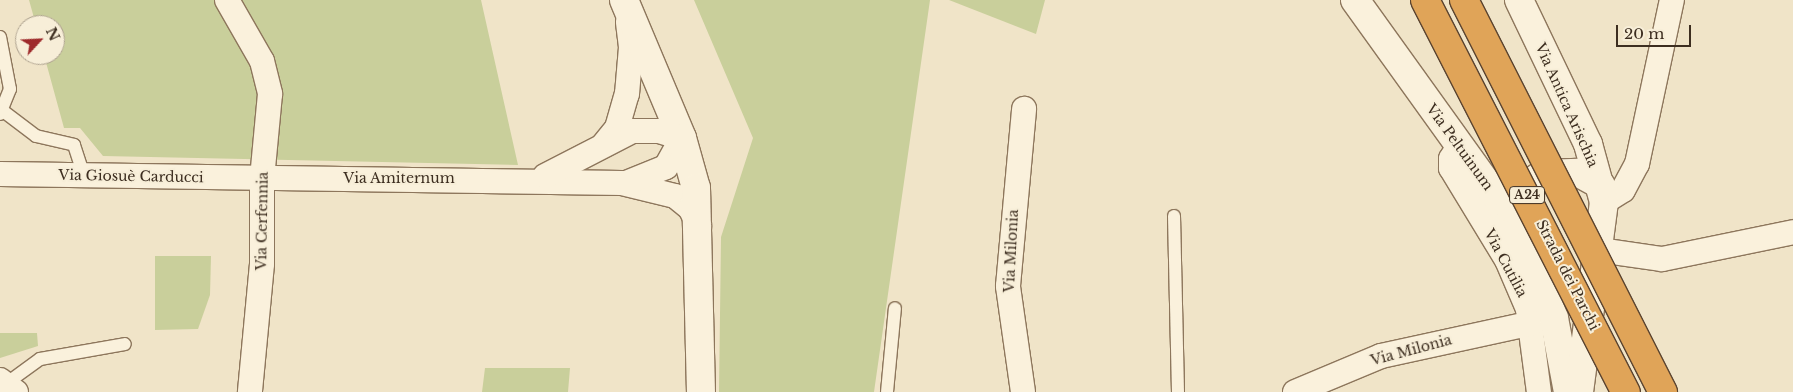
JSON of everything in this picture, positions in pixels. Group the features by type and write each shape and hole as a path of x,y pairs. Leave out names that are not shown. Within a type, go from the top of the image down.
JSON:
{"highway":[{"name":"Strada dei Parchi","path":"1425,0 1626,392"},
{"name":"A24","path":"1464,0 1663,392"}],"main road":[{"name":"Via Peltuinum","path":"1355,0 1508,215 1525,246 1554,318 1568,392"},
{"name":"Via Antica Arischia","path":"1518,0 1588,144 1602,194 1599,250 1579,392"},
{"path":"624,1 682,138 696,188 699,226 701,392"},
{"path":"1508,215 1518,191 1543,174 1579,173 1602,194"},
{"path":"1525,246 1535,257 1558,267 1586,262 1599,250"}],"street":[{"name":"Via Cerfennia","path":"226,0 255,46 267,76 270,127 262,178 262,264 250,392"},
{"path":"1602,194 1623,190 1637,164 1672,0"},
{"path":"603,145 617,128 628,85 632,47 624,1"},
{"name":"Via Milonia","path":"1022,392 1008,286 1024,109"},
{"name":"Via Amiternum","path":"536,179 636,130 682,138"},
{"path":"622,183 662,170 682,138"},
{"name":"Via Cutilia","path":"1460,146 1451,159 1451,168 1516,276 1532,323 1539,392"},
{"name":"Via Giosuè Carducci","path":"0,174 262,178"},
{"name":"Via Amiternum","path":"262,178 536,179 622,183 675,196 690,208 699,226"},
{"path":"1599,250 1635,258 1676,258 1793,232"},
{"name":"Via Milonia","path":"1295,392 1389,354 1532,323"}],"lane":[{"path":"0,37 10,88 1,113 36,136 74,145 84,175"},
{"path":"1174,216 1178,392"},
{"path":"887,392 895,308"},
{"path":"8,385 40,359 125,344"}],"green space":[{"path":"29,0 481,0 518,165 103,156 80,128 64,128 47,65 65,65 65,15 33,15"},
{"path":"694,0 930,0 874,392 719,392 721,237 753,138"},
{"path":"949,0 1045,0 1036,34"},
{"path":"155,256 211,256 210,295 198,329 155,330"},
{"path":"0,333 37,333 38,346 0,358"},
{"path":"485,368 570,368 568,392 482,392"}]}
